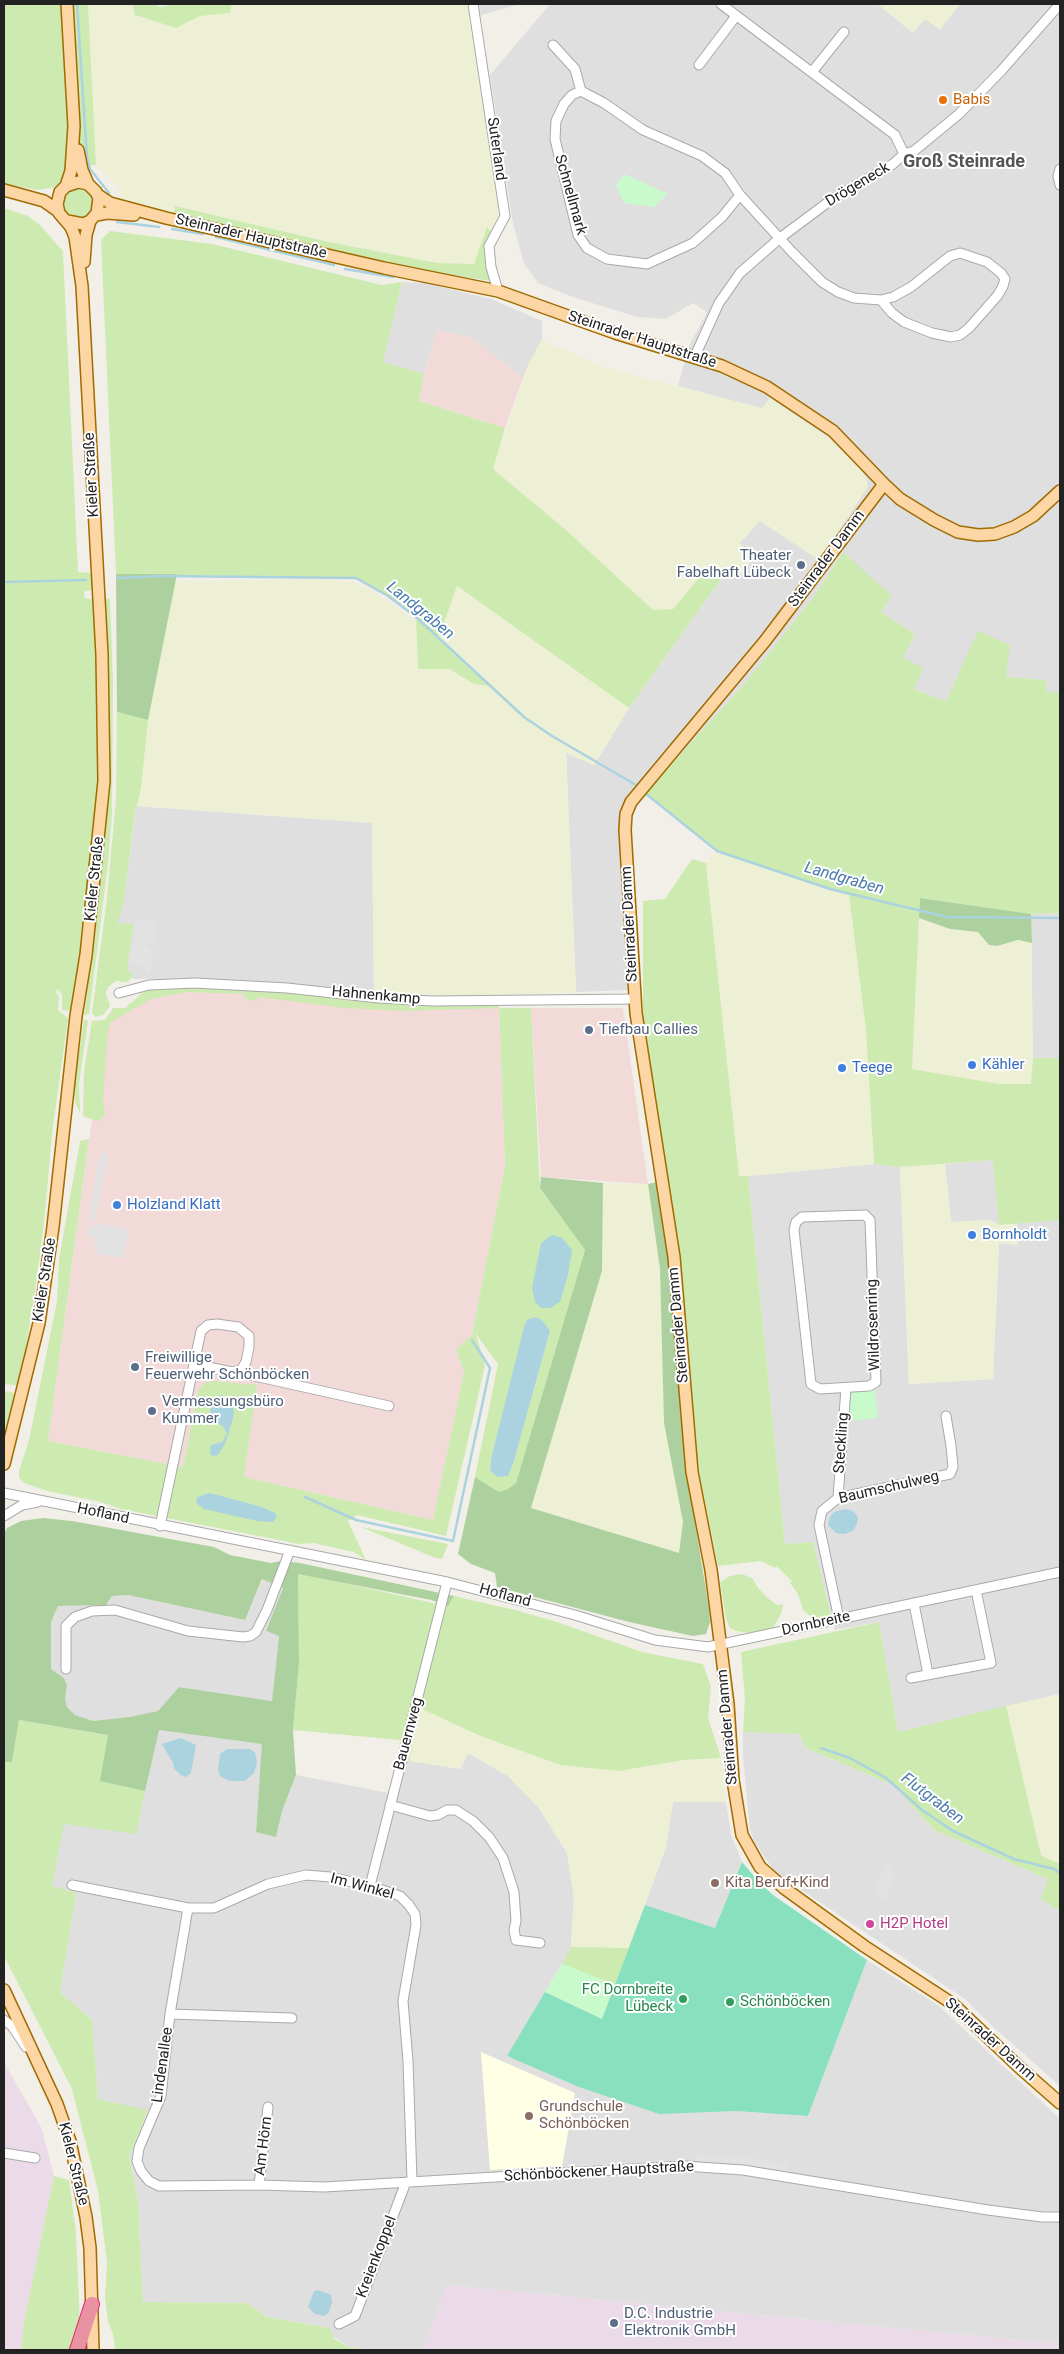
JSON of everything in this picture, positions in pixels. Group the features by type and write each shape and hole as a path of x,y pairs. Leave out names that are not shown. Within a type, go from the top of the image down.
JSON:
{"highway":[{"path":"77,2350 92,2304"}],"main road":[{"path":"58,211 57,201 72,165 74,126 68,4"},
{"path":"9,191 44,201 58,211 67,221 78,224 93,218 99,205 98,195 88,184 80,164 74,126"},
{"path":"9,191 46,193 78,182 88,184"},
{"name":"Steinrader Hauptstraße","path":"98,195 110,203 166,218 384,268 498,291 615,333 695,356 722,366 767,387 833,431 900,499 958,532 978,535 995,534 1014,527 1032,516 1060,491"},
{"name":"Steinrader Hauptstraße","path":"93,218 107,213 166,218"},
{"name":"Kieler Straße","path":"82,286 86,235 93,218"},
{"name":"Kieler Straße","path":"4,1464 39,1323 53,1228 76,1016 89,936 104,781 102,655 82,286 75,237 67,221"},
{"name":"Steinrader Damm","path":"884,484 765,641 631,802 626,814 625,830 639,1040 674,1257 692,1472 712,1570 740,1826 746,1846 760,1867 784,1888 953,2004 1060,2103"},
{"name":"Kieler Straße","path":"5,1995 41,2067 70,2141 82,2192 90,2248 93,2350"}],"street":[{"name":"Suterland","path":"472,4 505,216 489,246 491,267 498,291"},
{"path":"720,4 734,10 895,135 904,154"},
{"name":"Drögeneck","path":"695,356 719,303 740,273 780,238 831,200 882,171 904,154 914,151 959,114 1002,71 1060,4"},
{"path":"699,65 734,10"},
{"path":"812,72 844,32"},
{"path":"553,45 575,69 581,91 604,103 643,130 702,156 725,173 740,195 814,274 830,288 854,298 882,300 904,292 958,253 987,262 1001,272 1005,279 1004,286 969,328 960,335 951,337 932,334 904,322 892,313 882,300"},
{"name":"Schnellmark","path":"581,91 572,95 564,104 556,121 555,139 578,235 587,248 607,259 647,264 693,243 722,217 740,195"},
{"path":"1060,169 1058,176 1060,185"},
{"name":"Hahnenkamp","path":"119,993 149,985 195,983 270,987 432,1001 635,999"},
{"name":"Wildrosenring","path":"865,1215 870,1220 876,1382 871,1385 846,1388 820,1389 811,1384 794,1230 796,1222 802,1217 865,1215"},
{"path":"160,1526 201,1331 208,1325 217,1324 238,1327 249,1336 246,1362 241,1370"},
{"path":"194,1364 232,1372 241,1370 250,1375 389,1406"},
{"name":"Steckling","path":"838,1498 846,1388"},
{"name":"Baumschulweg","path":"839,1619 819,1525 822,1511 838,1498 950,1474 953,1468 952,1446 946,1416"},
{"name":"Hofland","path":"4,1493 160,1526 448,1582 575,1615 656,1640 708,1646 719,1645"},
{"path":"4,1516 22,1505 42,1501"},
{"path":"66,1668 66,1626 76,1617 92,1611 115,1610 188,1631 250,1636 256,1632 267,1610 290,1550"},
{"name":"Dornbreite","path":"719,1645 1060,1572"},
{"name":"Bauernweg","path":"370,1886 448,1582"},
{"path":"911,1678 991,1663 976,1590"},
{"path":"914,1604 928,1674"},
{"path":"390,1805 430,1816 438,1815 447,1810 456,1810 473,1822 489,1837 503,1858 514,1892 516,1921 514,1930 516,1940 540,1943"},
{"name":"Im Winkel","path":"72,1885 188,1908 214,1908 268,1884 306,1875 330,1877 370,1886 400,1896 410,1905 415,1919 415,1935 402,2002 408,2061 409,2181"},
{"name":"Lindenallee","path":"141,2171 137,2161 139,2148 161,2096 170,2014 188,1908"},
{"name":"Lindenallee","path":"170,2014 292,2018"},
{"path":"4,2020 12,2026 41,2067"},
{"name":"Am Hörn","path":"259,2184 268,2107"},
{"path":"4,2153 35,2158"},
{"name":"Schönböckener Hauptstraße","path":"141,2171 149,2181 159,2186 259,2184 324,2187 684,2166 743,2170 988,2210 1042,2217 1060,2217"},
{"name":"Kreienkoppel","path":"339,2324 355,2316 409,2181"}],"shaded area":[{"path":"88,4 132,4 135,15 176,28 200,16 230,13 232,4 472,4 502,206 499,218 491,231 487,227 474,264 437,263 329,242 176,206 174,214 120,202 120,191 117,186 96,165"},
{"path":"477,4 520,4 478,16"},
{"path":"550,4 878,4 913,33 925,19 940,29 960,4 1060,4 1060,692 1045,692 1045,680 1006,677 946,702 914,689 903,658 915,634 881,612 842,553 814,596 745,683 645,793 620,830 630,990 576,992 566,752 594,765 629,708 721,579 731,566 742,574 754,555 739,544 760,521 770,398 763,409 678,386 689,346 707,312 693,303 666,319 637,317 570,296 538,283 524,264 513,223 490,75"},
{"path":"878,4 960,4 940,29 925,19 913,33"},
{"path":"402,282 424,283 491,299 542,321 542,340 523,378 472,338 437,330 424,374 383,362"},
{"path":"437,330 472,338 523,378 505,428 419,401 424,374"},
{"path":"542,340 603,367 762,408 770,398 830,438 861,470 866,477 868,487 819,560 760,521 739,543 754,555 742,575 731,566 721,579 707,568 673,609 653,610 566,530 492,469 529,363"},
{"path":"325,579 354,583 375,592 416,620 418,669 449,669 474,684 488,686 438,639 456,585 629,708 594,765 566,753 576,992 428,999 374,994 372,823 136,806 141,789 148,720 175,581"},
{"path":"136,806 372,823 374,994 215,979 131,979 133,975 127,969 134,925 116,923 124,902"},
{"path":"717,851 849,894 866,1030 874,1164 739,1177 706,863"},
{"path":"1060,913 1060,1058 1033,1058 1031,914"},
{"path":"919,918 950,929 978,932 997,946 1018,940 1032,943 1032,1084 999,1084 912,1069"},
{"path":"136,919 157,923 154,943 148,942 147,948 154,949 150,975 144,973 144,967 129,965"},
{"path":"203,990 499,1008 505,1166 472,1335 456,1349 464,1372 433,1520 244,1477 257,1385 198,1391 183,1467 48,1441 105,1023 147,997"},
{"path":"531,1008 623,1008 648,1184 541,1177"},
{"path":"100,1153 108,1154 95,1219 90,1220 90,1226 93,1230 95,1223 129,1229 123,1258 96,1254 95,1239 86,1234"},
{"path":"994,1160 999,1225 990,1220 951,1222 945,1164"},
{"path":"874,1164 900,1167 909,1384 993,1379 999,1242 1018,1245 1017,1223 1060,1220 1060,1694 898,1732 879,1622 835,1630 813,1542 785,1544 748,1176"},
{"path":"945,1164 951,1222 990,1220 999,1225 1017,1223 1018,1245 999,1243 993,1379 909,1384 900,1167"},
{"path":"603,1183 648,1184 660,1269 664,1423 683,1522 679,1554 531,1508 602,1271"},
{"path":"263,1579 283,1588 266,1631 279,1635 272,1701 179,1687 158,1711 129,1717 93,1721 75,1715 67,1707 65,1699 67,1685 64,1678 51,1669 51,1622 58,1606 106,1605 112,1596 128,1595 245,1620"},
{"path":"1060,1694 1060,1864 1042,1856 1040,1851 1006,1706"},
{"path":"419,1708 478,1735 560,1765 619,1771 684,1760 721,1758 726,1802 673,1802 666,1847 629,1948 571,1947 574,1898 567,1853 539,1808 508,1776 469,1753 460,1769 409,1761"},
{"path":"159,1730 263,1744 256,1831 276,1836 282,1811 296,1775 389,1793 398,1758 409,1761 468,1753 508,1776 539,1808 567,1853 574,1898 571,1947 507,2057 736,2111 808,2116 867,1960 939,2006 1060,2119 1060,2344 447,2285 423,2350 377,2350 349,2347 315,2325 267,2317 247,2303 143,2302 138,2200 129,2157 148,2111 98,2099 92,2020 60,1992 76,1893 52,1886 63,1824 79,1825"},
{"path":"743,1732 799,1734 806,1748 893,1785 934,1830 1048,1879 1041,1899 1060,1911 1060,2086 965,1999 788,1881 773,1869 755,1843 750,1830 743,1757"},
{"path":"673,1802 726,1802 731,1835 742,1862 715,1928 645,1905 666,1847"},
{"path":"886,1863 893,1866 891,1870 896,1872 885,1900 874,1895"},
{"name":"Grundschule Schönböcken","path":"481,2052 575,2093 562,2166 490,2170"},
{"path":"4,2062 42,2129 54,2176 24,2322 21,2350 4,2350"},
{"path":"697,2154 749,2158 788,2164 786,2177 693,2167"},
{"path":"446,2285 1060,2344 1060,2350 423,2350"}],"green space":[{"path":"4,4 88,4 96,165 69,166 62,180 55,187 38,190 4,184"},
{"path":"132,4 154,4 159,7 176,4 232,4 230,13 200,16 176,28 135,15"},
{"path":"624,174 668,194 654,207 624,203 616,185"},
{"path":"78,187 84,188 92,196 92,208 84,216 78,217 72,216 64,208 63,202 64,196 72,188"},
{"path":"175,206 329,242 437,263 474,264 487,227 491,231 487,243 491,281 419,270 284,241 174,214"},
{"path":"4,208 28,216 40,225 63,251 78,572 93,573 94,590 84,591 85,598 94,600 99,686 100,756 97,820 82,954 70,1011 62,1010 62,994 57,989 56,993 59,996 58,1010 68,1018 52,1134 44,1223 35,1291 19,1385 4,1384"},
{"path":"110,231 212,244 382,285 402,282 383,362 424,374 419,401 505,428 493,469 566,530 653,610 673,609 707,568 721,579 629,708 457,586 438,639 489,686 474,684 449,669 418,669 416,617 388,596 356,578 116,574 101,240"},
{"path":"843,552 892,596 881,612 915,634 903,658 923,668 914,689 946,702 978,631 1010,645 1006,677 1046,680 1046,692 1060,692 1060,913 1031,914 920,898 912,1069 999,1084 1031,1084 1033,1058 1060,1058 1060,1220 999,1225 993,1160 900,1167 874,1164 866,1030 849,894 717,851 645,793 745,683 814,596"},
{"path":"116,574 177,574 148,720 117,712"},
{"path":"105,598 110,599 113,680 112,814 108,864 89,1014 84,1015 106,810"},
{"path":"117,712 148,720 141,789 135,812 124,902 117,923 134,924 127,969 133,975 128,982 116,981 108,987 106,994 110,1006 103,1015 95,1017 92,1013 107,897 116,799"},
{"path":"692,859 706,863 739,1176 748,1176 785,1544 813,1542 831,1615 814,1619 803,1610 798,1594 790,1583 792,1581 776,1566 775,1568 761,1561 718,1566 696,1456 670,1191 643,1020 643,901 665,899"},
{"path":"920,898 1031,914 1032,943 1018,940 997,946 989,945 978,932 950,929 919,918"},
{"path":"176,986 499,1004 499,1008 402,1011 345,1008 258,997 256,1001 245,999 244,994 186,992 151,999 111,1022 108,1030 103,1099 105,1115 96,1121 83,1116 84,1071 92,1021 105,1020 113,1008 125,1008 147,989"},
{"path":"499,1008 531,1008 540,1188 585,1250 516,1483 508,1489 499,1492 475,1477 498,1364 476,1334 485,1366 446,1536 357,1515 348,1521 366,1560 354,1552 313,1543 299,1544 121,1509 97,1501 47,1491 24,1483 19,1478 19,1471 29,1440 57,1301 59,1259 80,1141 89,1139 48,1441 183,1467 198,1391 204,1383 212,1381 257,1385 244,1477 433,1520 464,1372 456,1349 472,1335 505,1166","holes":["527,1320 550,1331 514,1461 508,1476 490,1471 491,1459"]},
{"path":"84,1019 88,1021 79,1084 80,1113 75,1102 74,1088"},
{"path":"541,1177 603,1183 602,1271 531,1508 679,1553 683,1522 664,1423 660,1269 648,1184 657,1182 667,1231 677,1332 680,1405 688,1479 709,1609 710,1622 706,1634 693,1636 629,1622 497,1587 495,1573 471,1564 458,1554 475,1477 499,1492 508,1489 516,1483 585,1250 540,1188"},
{"path":"875,1390 878,1418 847,1421 848,1395 852,1392"},
{"path":"4,1391 12,1392 16,1396 4,1439"},
{"path":"43,1518 72,1521 214,1547 230,1555 271,1563 281,1561 300,1563 454,1596 448,1606 431,1600 298,1574 299,1663 293,1730 296,1775 282,1811 276,1837 256,1832 262,1744 159,1730 145,1791 100,1781 108,1735 19,1720 12,1762 4,1762 4,1533 7,1528 21,1521","holes":["262,1579 283,1588 266,1631 279,1636 272,1701 179,1687 158,1711 129,1717 93,1721 75,1715 67,1707 65,1699 67,1685 64,1678 51,1669 51,1622 58,1606 106,1605 112,1596 128,1595 245,1620"]},
{"path":"361,1527 448,1544 442,1559"},
{"path":"298,1573 447,1606 454,1596 557,1622 642,1652 703,1664 711,1686 708,1718 721,1758 684,1760 619,1771 560,1765 478,1735 420,1708 409,1761 398,1758 400,1740 293,1730 299,1663"},
{"path":"742,1574 752,1578 759,1589 777,1605 783,1604 782,1612 773,1628 750,1633 730,1628 726,1619 720,1582 730,1576"},
{"path":"879,1622 898,1732 1006,1706 1040,1851 1042,1856 1060,1864 1060,1911 1041,1899 1048,1879 934,1830 893,1785 806,1748 799,1734 743,1732 745,1699 741,1652"},
{"path":"19,1720 108,1735 126,1787 145,1791 136,1834 64,1824 52,1886 76,1893 60,1992 92,2020 98,2099 148,2110 129,2157 138,2200 143,2302 247,2303 267,2317 330,2328 334,2339 349,2347 361,2350 115,2350 113,2334 108,2322 105,2297 107,2263 98,2191 72,2089 4,1956 4,1762 12,1762"},
{"name":"Schönböcken","path":"742,1862 773,1895 867,1960 808,2116 736,2111 659,2114 579,2087 507,2056 545,1992 602,2019 645,1905 715,1928"},
{"path":"571,1947 629,1948 615,1985 562,1964"},
{"path":"562,1964 615,1985 602,2019 545,1992"},
{"path":"54,2176 69,2180 76,2232 81,2350 21,2350 24,2322"}],"water":[{"path":"552,1235 562,1238 572,1250 568,1275 560,1302 550,1308 541,1308 535,1302 532,1288 541,1243"},
{"path":"536,1317 542,1320 550,1331 514,1461 508,1476 498,1477 490,1471 491,1459 524,1327 527,1320"},
{"path":"222,1395 233,1401 234,1415 225,1444 218,1455 212,1456 210,1454 211,1445 222,1442 227,1434 210,1412 212,1401"},
{"path":"210,1493 262,1507 275,1513 277,1517 273,1522 257,1521 204,1509 196,1503 197,1497"},
{"path":"845,1509 853,1511 858,1517 857,1524 853,1531 844,1534 836,1533 828,1525 830,1517 834,1512"},
{"path":"181,1738 196,1745 191,1773 186,1777 174,1769 173,1763 162,1744"},
{"path":"227,1749 250,1749 255,1753 257,1762 254,1773 245,1781 229,1781 220,1776 218,1770 220,1754"},
{"path":"318,2290 331,2295 332,2303 329,2312 324,2316 315,2314 308,2307 314,2291"}],"waterway":[{"path":"77,4 87,158 90,169 109,193"},
{"path":"117,222 159,227"},
{"path":"172,229 203,234"},
{"path":"216,237 334,265"},
{"path":"345,269 393,277"},
{"name":"Landgraben","path":"118,578 161,576 356,578 388,596 416,617 524,717 552,736 636,785"},
{"name":"Landgraben","path":"4,582 86,580"},
{"name":"Landgraben","path":"645,793 717,851 830,889 947,917 1060,918"},
{"path":"305,1497 356,1520 453,1541 490,1368 472,1340"},
{"name":"Flutgraben","path":"821,1748 850,1758 886,1778 922,1810 953,1831 1014,1859 1054,1869 1060,1873"}],"place":[{"name":"Babis","path":"943,100"},
{"name":"Theater Fabelhaft Lübeck","path":"801,565"},
{"name":"Tiefbau Callies","path":"589,1030"},
{"name":"Kähler","path":"972,1065"},
{"name":"Teege","path":"842,1068"},
{"name":"Holzland Klatt","path":"117,1205"},
{"name":"Bornholdt","path":"972,1235"},
{"name":"Freiwillige Feuerwehr Schönböcken","path":"135,1367"},
{"name":"Vermessungsbüro Kummer","path":"152,1411"},
{"name":"Kita Beruf+Kind","path":"715,1883"},
{"name":"H2P Hotel","path":"870,1924"},
{"name":"FC Dornbreite Lübeck","path":"683,1999"},
{"name":"Schönböcken","path":"730,2002"},
{"name":"Grundschule Schönböcken","path":"529,2116"},
{"name":"D.C. Industrie Elektronik GmbH","path":"614,2323"}],"district":[{"name":"Groß Steinrade","path":"964,162"}]}
